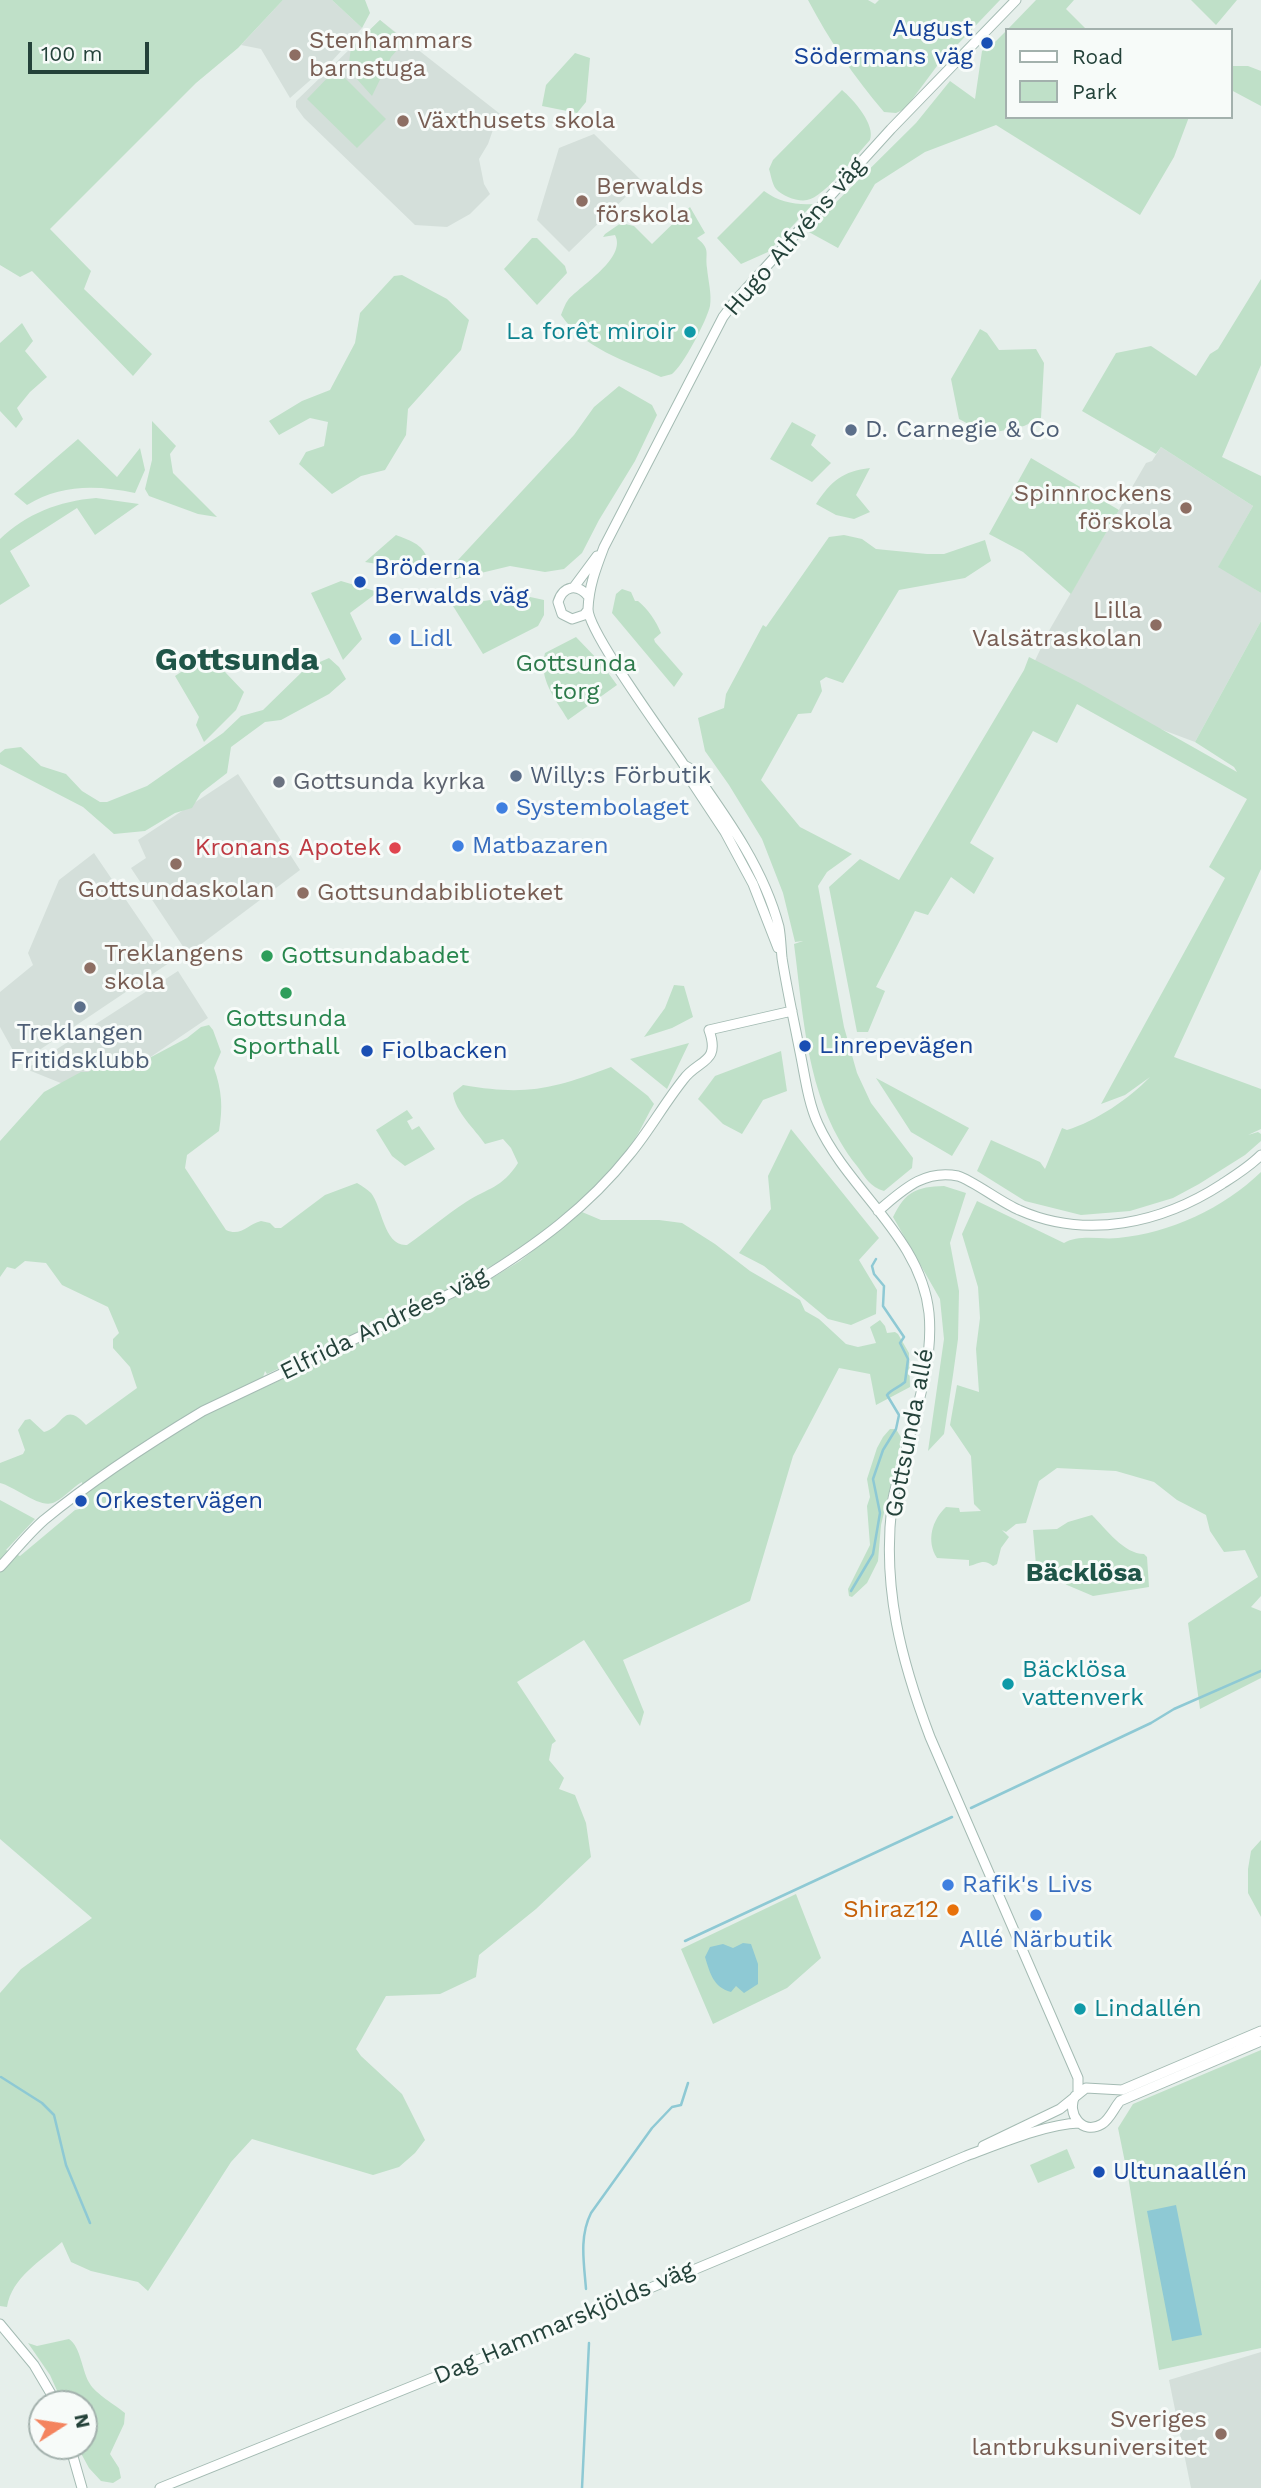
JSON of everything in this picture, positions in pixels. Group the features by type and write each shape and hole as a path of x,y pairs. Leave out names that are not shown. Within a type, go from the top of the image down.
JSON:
{"street":[{"name":"Hugo Alfvéns väg","path":"588,596 604,547 723,317 891,130 1016,0"},
{"name":"Hugo Alfvéns väg","path":"574,587 604,547"},
{"path":"574,587 588,596 588,610 579,618 566,617 558,607 561,593 574,587"},
{"name":"Gottsunda allé","path":"588,610 599,638"},
{"name":"Gottsunda allé","path":"579,618 599,638 684,765 753,884 782,956 810,1102 818,1124 840,1161 906,1250 924,1289 929,1314 927,1363 892,1504 891,1597 897,1637 910,1685 930,1737 1078,2078 1077,2093"},
{"name":"Elfrida Andrées väg","path":"0,1567 43,1521 126,1458 163,1435 203,1411 479,1280 519,1255 559,1226 597,1191 631,1154 685,1077 708,1061 713,1045 709,1030 792,1011"},
{"path":"878,1211 917,1179 958,1176 1020,1210 1075,1225 1111,1226 1147,1219 1176,1209 1203,1196 1261,1156"},
{"name":"Dag Hammarskjölds väg","path":"967,2156 994,2139 1056,2112 1077,2093 1096,2088 1122,2090 1261,2031"},
{"name":"Dag Hammarskjölds väg","path":"160,2488 509,2347 967,2156 1069,2123 1097,2126 1107,2119 1120,2101 1261,2041"},
{"path":"1078,2078 1110,2100 1110,2113"},
{"path":"1077,2093 1072,2108 1079,2123"},
{"path":"0,2323 34,2365 49,2390"},
{"path":"74,2460 80,2488"}],"shaded area":[{"path":"283,0 332,0 362,28 332,61 290,98 261,49 241,45"},
{"name":"Växthusets skola","path":"380,20 504,117 495,124 479,159 484,184 490,194 470,214 447,227 415,225 304,118 296,107 296,101"},
{"name":"Berwalds förskola","path":"594,134 642,181 569,252 537,220 559,148"},
{"name":"Lilla Valsätraskolan","path":"1161,447 1253,506 1219,566 1261,593 1261,621 1195,742 1155,727 1031,669 1050,629 1146,463 1152,461"},
{"name":"Gottsundaskolan","path":"238,774 300,870 188,954 131,868 146,858 138,840"},
{"path":"94,853 169,963 20,1063 0,1027 0,992 33,965 28,953 59,880"},
{"path":"178,971 208,1018 93,1096 26,1069"},
{"name":"Sveriges lantbruksuniversitet","path":"1261,2352 1261,2488 1191,2488 1169,2380"}],"green space":[{"path":"0,0 283,0 238,48 196,83 50,229 91,271 84,289 152,354 133,376 32,271 20,277 0,265"},
{"path":"332,0 365,0 370,13 362,28"},
{"path":"808,0 868,0 875,4 879,0 1000,0 937,66 905,109 896,113 884,112 862,85 833,44"},
{"path":"1036,0 1074,0 1066,9 1085,28 1009,28"},
{"path":"1191,0 1237,0 1216,25"},
{"path":"380,20 405,41 391,57 372,96 348,69 351,48"},
{"path":"1006,31 1006,119 1188,119 1174,157 1140,215 996,125 925,152 875,184 838,248 807,231 916,123 950,81 975,99 982,51"},
{"path":"575,53 590,58 586,102 577,113 542,106 546,85"},
{"path":"1233,66 1248,66 1261,71 1261,106 1233,91"},
{"path":"336,69 386,119 357,148 307,99"},
{"path":"842,90 867,120 870,140 831,183 814,197 799,200 782,194 776,189 769,169 773,160"},
{"path":"764,191 787,202 813,204 768,252 741,264 717,238"},
{"path":"690,207 705,233 697,238 706,252 710,306 700,332 682,362 672,374 661,377 593,345 570,327 561,315 568,300 609,262 615,253 615,235 603,237 605,234 621,223 634,226 652,244"},
{"path":"532,238 537,238 565,266 567,273 537,305 504,269"},
{"path":"402,275 447,299 469,320 461,350 408,409 406,435 385,470 361,476 332,494 299,464 306,452 324,446 328,422 310,418 279,435 269,421 302,401 330,390 355,343 360,313 394,276"},
{"path":"1261,279 1261,365 1222,457 1261,476 1261,593 1218,567 1253,506 1161,447 1156,454 1082,411 1116,353 1151,346 1196,376 1210,354 1218,349"},
{"path":"22,323 33,341 25,351 47,377 17,408 23,419 16,428 0,411 0,343"},
{"path":"980,329 987,333 999,350 1036,349 1044,363 1041,418 1024,426 987,434 959,419 951,379"},
{"path":"619,386 652,405 657,415 635,461 582,553 564,569 545,572 510,566 456,579 454,569 458,560 574,435 594,407"},
{"path":"152,421 176,446 170,454 173,473 217,517 198,514 149,496 145,489 152,460"},
{"path":"792,422 816,435 811,445 831,463 812,482 770,459"},
{"path":"78,439 117,477 140,448 145,470 135,493 80,488 53,493 27,505 14,494"},
{"path":"1031,458 1119,510 1071,594 1023,552 989,534"},
{"path":"870,468 856,495 870,512 854,519 836,515 816,504 838,478"},
{"path":"96,498 139,504 95,535 77,508 10,551 30,586 0,605 0,539 21,522 44,510 69,502"},
{"path":"396,535 419,546 427,559 401,568 365,562"},
{"path":"844,535 862,539 876,549 927,554 944,554 985,540 991,561 965,578 899,590 843,683 826,677 820,681 822,691 811,713 798,714 761,780 800,827 852,854 827,872 818,886 844,1027 857,1073 871,1103 913,1158 912,1168 884,1191 865,1178 840,1141 827,1115 810,1060 801,1002 794,944 803,941 795,942 783,893 762,839 705,751 698,718 724,708 726,694 763,625 766,627 829,537"},
{"path":"341,581 378,592 350,613 362,639 343,660 311,593"},
{"path":"622,589 631,592 635,601 645,608 657,624 661,633 654,639 655,642 683,674 674,687 612,613 616,594"},
{"path":"521,595 544,600 544,615 538,626 483,654 453,606"},
{"path":"1261,621 1261,869 1174,1057 1261,1089 1261,1129 1248,1135 1258,1132 1261,1134 1261,1141 1245,1155 1173,1198 1130,1211 1081,1215 1025,1201 977,1171 991,1140 1040,1162 1045,1169 1062,1128 1067,1130 1100,1115 1122,1101 1150,1077 1125,1095 1101,1104 1225,878 1209,867 1247,799 1077,704 1057,743 1033,731 970,843 994,858 974,894 951,877 928,915 915,911 876,987 885,991 868,1032 857,1032 829,887 860,859 899,880 1024,670 1029,657 1237,772 1234,767 1195,742"},
{"name":"Gottsunda torg","path":"576,637 601,663 617,685 568,720 549,688 543,662 545,653"},
{"path":"208,654 244,692 236,710 204,742 196,725 199,717 175,676"},
{"path":"329,658 339,667 346,679 329,694 281,720 265,722 231,747 227,773 201,793 192,808 175,813 145,831 114,834 83,807 0,764 0,753 5,749 21,747 41,766 66,774 82,791 100,802 107,802 147,786 223,733 241,716 263,710 306,668"},
{"path":"674,985 684,986 693,1017 672,1028 644,1037 665,1008"},
{"path":"209,1025 221,1052 214,1068 221,1099 219,1131 187,1155 185,1168 226,1230 231,1232 240,1231 261,1221 281,1228 325,1195 357,1183 375,1199 384,1225 393,1240 407,1245 466,1202 500,1183 518,1163 503,1139 485,1144 461,1114 453,1093 463,1085 505,1090 539,1088 572,1081 611,1067 648,1096 654,1104 627,1150 591,1190 551,1225 508,1256 414,1308 267,1374 265,1371 259,1390 479,1286 520,1261 582,1212 601,1220 659,1220 682,1223 750,1271 800,1300 805,1311 819,1319 846,1344 858,1347 876,1343 870,1327 880,1320 887,1333 898,1334 909,1353 910,1387 876,1405 870,1374 839,1368 793,1456 750,1601 623,1660 644,1712 640,1726 584,1640 517,1682 556,1741 552,1744 549,1760 564,1778 559,1789 575,1795 586,1823 591,1857 536,1909 479,1955 476,1977 440,1994 386,1996 356,2049 402,2094 425,2140 415,2153 399,2167 373,2175 252,2139 231,2162 148,2291 138,2282 91,2271 71,2262 62,2242 21,2278 7,2307 0,2306 0,1993 21,1969 92,1918 0,1839 0,1500 35,1519 6,1550 20,1556 75,1510 84,1508 82,1482 55,1502 43,1503 0,1483 0,1463 23,1454 25,1450 18,1430 25,1420 30,1419 44,1432 68,1415 73,1415 86,1425 137,1388 130,1367 113,1348 113,1339 119,1333 108,1307 62,1285 46,1263 25,1261 15,1269 7,1267 0,1277 0,1141 44,1092 81,1072 88,1072 107,1062 138,1064"},
{"path":"689,1043 667,1089 630,1059"},
{"path":"781,1051 787,1091 763,1100 742,1134 723,1124 698,1099 715,1076"},
{"path":"876,1078 969,1128 952,1156 911,1132"},
{"path":"407,1110 413,1118 407,1121 412,1130 419,1126 435,1149 405,1166 392,1156 376,1130"},
{"path":"791,1129 879,1238 859,1260 877,1290 876,1314 851,1325 828,1319 764,1266 739,1253 771,1209 768,1176"},
{"path":"1261,1172 1261,1596 1251,1607 1261,1611 1261,1678 1200,1709 1188,1623 1258,1577 1245,1550 1224,1552 1210,1531 1206,1515 1177,1500 1154,1482 1116,1471 1057,1468 1039,1481 1026,1523 1016,1524 1006,1532 1002,1530 1009,1537 1001,1548 997,1564 993,1566 984,1562 969,1566 969,1560 937,1558 932,1545 932,1531 937,1518 946,1507 959,1508 960,1512 981,1511 974,1504 971,1456 950,1425 957,1385 979,1392 976,1349 980,1318 978,1287 962,1234 977,1201 1064,1243 1083,1238 1138,1235 1195,1217 1230,1197"},
{"path":"944,1186 966,1193 950,1243 959,1291 958,1339 944,1434 928,1451 944,1339 940,1299 893,1217 907,1196 913,1192"},
{"path":"890,1429 896,1429 902,1439 881,1525 878,1561 867,1583 852,1597 849,1596 848,1589 870,1545 867,1506 870,1497 867,1479 877,1448"},
{"path":"1092,1515 1122,1545 1147,1557 1149,1587 1093,1596 1067,1585 1036,1565 1033,1530 1057,1529 1068,1522"},
{"path":"1261,1840 1261,1917 1248,1893 1248,1869 1251,1851"},
{"path":"796,1894 821,1958 787,1988 713,2024 681,1949"},
{"path":"1261,2050 1261,2348 1159,2370 1118,2128 1133,2104"},
{"path":"1067,2149 1075,2168 1038,2183 1030,2165"},
{"path":"69,2339 76,2348 87,2379 95,2390 57,2390 28,2343 37,2346"},
{"path":"98,2392 125,2413 124,2424 110,2454 119,2468 121,2478 113,2483 101,2481 85,2460 98,2460"}],"water":[{"path":"743,1943 751,1944 758,1964 758,1984 744,1993 736,1986 731,1992 716,1983 705,1957 710,1947 723,1944 733,1948"},
{"path":"1176,2205 1202,2335 1172,2341 1147,2211"}],"waterway":[{"path":"851,1591 873,1554 880,1513 873,1479 883,1450 896,1429 899,1415 887,1395 905,1382 908,1359 900,1343 904,1337 883,1306 884,1286 874,1274 872,1266 876,1259"},
{"path":"971,1808 1151,1723 1174,1709 1261,1671"},
{"path":"685,1941 952,1817"},
{"path":"1,2077 42,2103 54,2115 66,2165 90,2223"},
{"path":"586,2289 584,2241 591,2213 652,2128 672,2107 681,2105 688,2083"},
{"path":"582,2488 589,2343"}],"place":[{"name":"August Södermans väg","path":"987,43"},
{"name":"Stenhammars barnstuga","path":"295,55"},
{"name":"Växthusets skola","path":"403,121"},
{"name":"Berwalds förskola","path":"582,201"},
{"name":"La forêt miroir","path":"690,332"},
{"name":"D. Carnegie & Co","path":"851,430"},
{"name":"Spinnrockens förskola","path":"1186,508"},
{"name":"Bröderna Berwalds väg","path":"360,582"},
{"name":"Lilla Valsätraskolan","path":"1156,625"},
{"name":"Lidl","path":"395,639"},
{"name":"Willy:s Förbutik","path":"516,776"},
{"name":"Gottsunda kyrka","path":"279,782"},
{"name":"Systembolaget","path":"502,808"},
{"name":"Matbazaren","path":"458,846"},
{"name":"Kronans Apotek","path":"395,848"},
{"name":"Gottsundaskolan","path":"176,864"},
{"name":"Gottsundabiblioteket","path":"303,893"},
{"name":"Gottsundabadet","path":"267,956"},
{"name":"Treklangens skola","path":"90,968"},
{"name":"Gottsunda Sporthall","path":"286,993"},
{"name":"Treklangen Fritidsklubb","path":"80,1007"},
{"name":"Linrepevägen","path":"805,1046"},
{"name":"Fiolbacken","path":"367,1051"},
{"name":"Orkestervägen","path":"81,1501"},
{"name":"Bäcklösa vattenverk","path":"1008,1684"},
{"name":"Rafik's Livs","path":"948,1885"},
{"name":"Shiraz12","path":"953,1910"},
{"name":"Allé Närbutik","path":"1036,1915"},
{"name":"Lindallén","path":"1080,2009"},
{"name":"Ultunaallén","path":"1099,2172"},
{"name":"Sveriges lantbruksuniversitet","path":"1221,2434"}],"district":[{"name":"Gottsunda","path":"237,661"},
{"name":"Bäcklösa","path":"1084,1573"}]}
